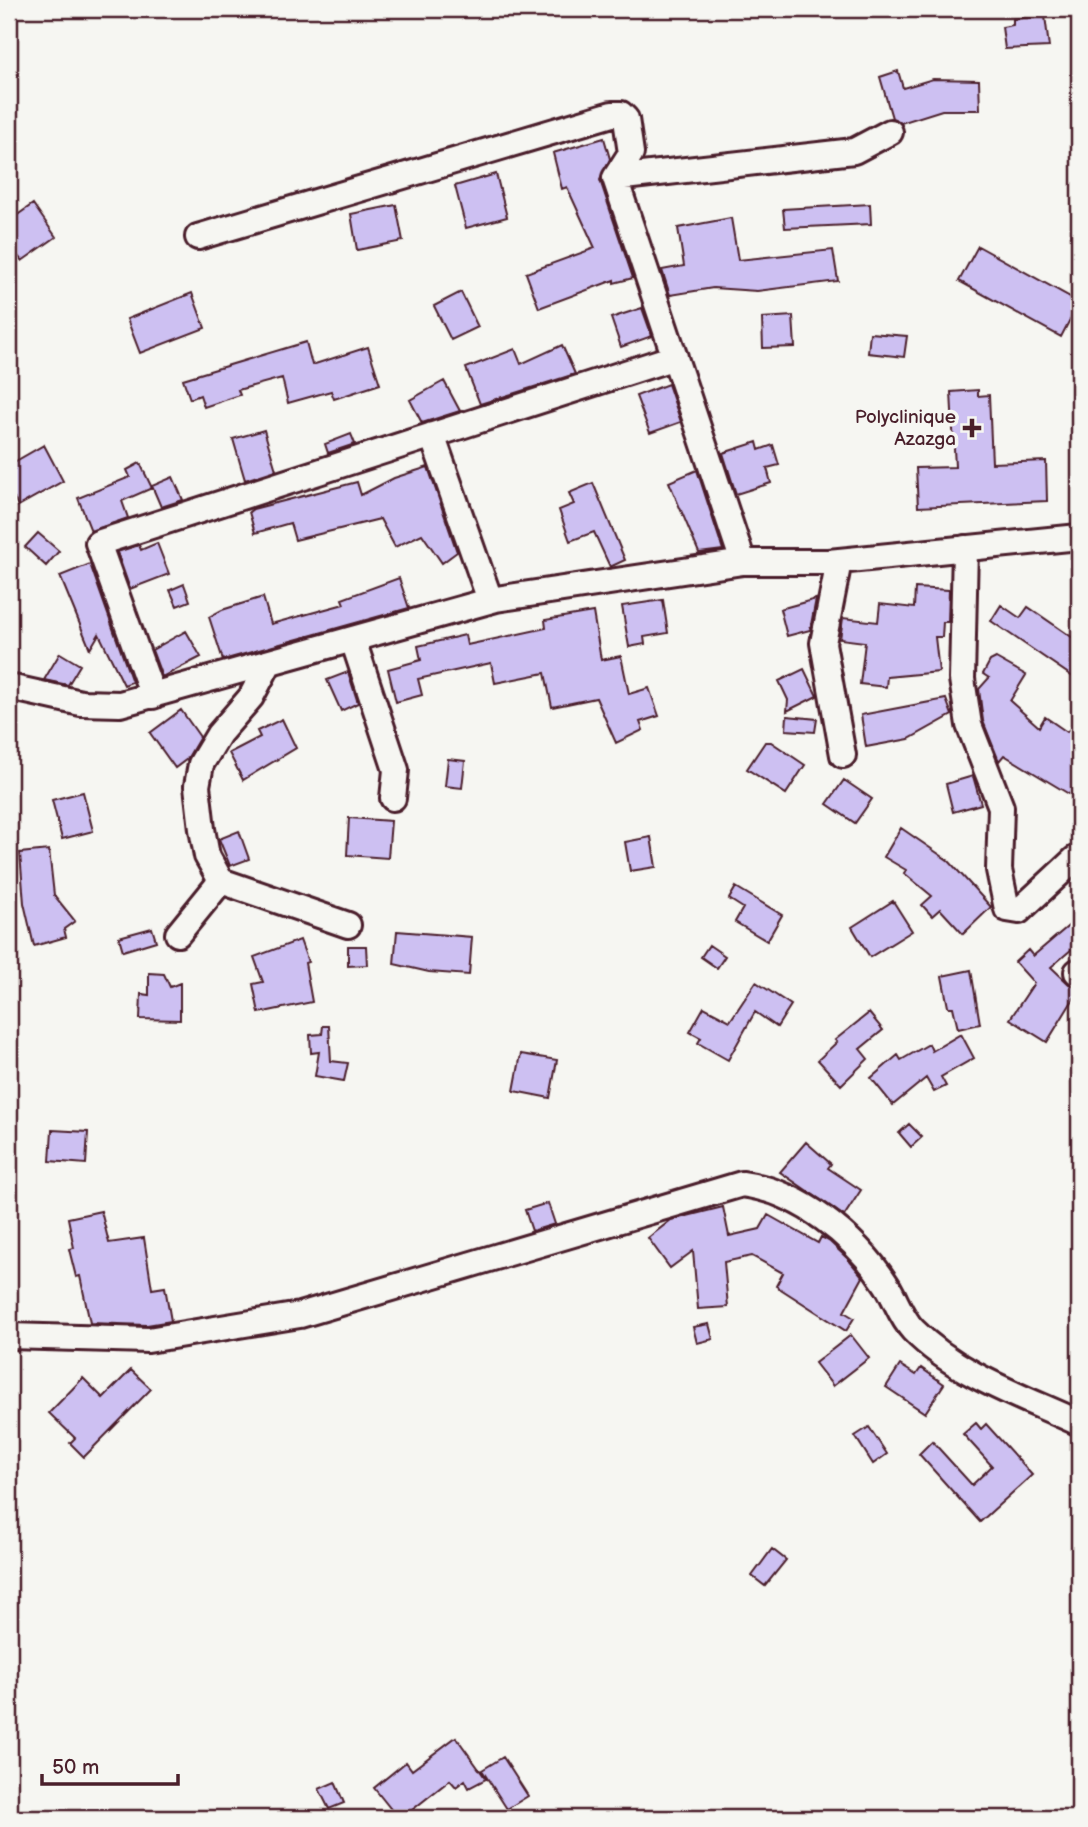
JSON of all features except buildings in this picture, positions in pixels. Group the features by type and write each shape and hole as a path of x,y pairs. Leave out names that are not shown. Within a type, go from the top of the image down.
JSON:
{"street":[{"path":"198,237 612,114 621,114 626,120 631,153 615,178"},
{"path":"615,178 855,151 890,132"},
{"path":"615,178 743,562"},
{"path":"153,696 98,543 675,357"},
{"path":"432,435 490,600"},
{"path":"9,687 100,705 120,704 490,600 743,562 839,561 1079,537"},
{"path":"965,548 962,679 969,725 1001,807 999,870 1007,909 1019,911 1075,859"},
{"path":"839,561 823,643 843,755"},
{"path":"353,640 396,770 393,798"},
{"path":"269,663 251,697 219,734 201,764 197,786 207,856 221,881 348,925"},
{"path":"178,934 221,881"},
{"path":"9,1336 148,1340 300,1315 742,1184 763,1186 824,1218 869,1262 914,1330 965,1370 1079,1423"}],"place":[{"name":"Polyclinique Azazga","path":"972,428"}]}
